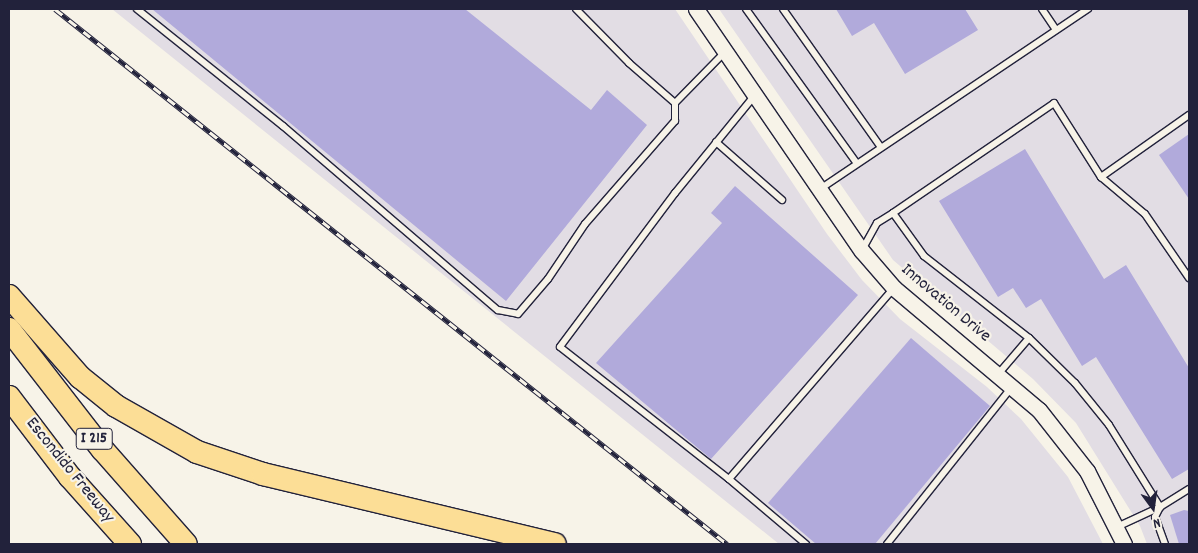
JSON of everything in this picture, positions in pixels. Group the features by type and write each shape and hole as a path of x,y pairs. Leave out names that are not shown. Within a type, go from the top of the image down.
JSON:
{"highway":[{"path":"9,296 80,376 124,410 197,452 263,474 555,544"},
{"name":"I 215","path":"9,329 102,450 186,544"},
{"name":"Escondido Freeway","path":"9,397 70,476 130,544"}],"street":[{"name":"Innovation Drive","path":"696,9 862,251 894,288 999,373 1039,410 1082,464 1117,527 1124,544"}],"lane":[{"path":"137,9 283,126 498,310 518,314 548,278 586,224 675,121 675,103 725,52"},
{"path":"576,9 629,63 675,103"},
{"path":"746,9 856,162"},
{"path":"783,9 880,146"},
{"path":"1042,9 1056,30"},
{"path":"819,190 856,162 1088,9"},
{"path":"755,95 716,142 560,347 729,479 806,544"},
{"path":"862,251 877,223 1054,103 1101,176 1146,214 1189,278"},
{"path":"1101,176 1189,115"},
{"path":"716,142 782,200"},
{"path":"893,213 924,256 1029,338 1075,383 1109,425 1160,507"},
{"path":"729,479 894,288"},
{"path":"999,373 1029,338"},
{"path":"887,544 1013,386"},
{"path":"1117,527 1160,507 1189,489"},
{"path":"1160,507 1155,517 1165,544"}],"shaded area":[{"path":"112,9 675,9 827,234 862,280 900,319 987,387 1021,419 1068,477 1103,544 779,544"},
{"path":"719,9 1189,9 1189,544 1147,544 1140,526 1076,423 1033,379 893,260"}],"building":[{"path":"152,9 465,9 591,110 607,90 647,125 506,301"},
{"path":"836,9 965,9 978,30 905,74 874,23 852,36"},
{"path":"1189,134 1189,199 1159,155"},
{"path":"1025,149 1104,279 1126,265 1189,368 1189,469 1172,479 1096,357 1082,366 1041,299 1026,308 1013,288 998,297 939,201"},
{"path":"735,186 858,295 711,459 596,363 722,223 711,213"},
{"path":"911,338 990,406 875,544 816,544 768,503"},
{"path":"1184,510 1189,511 1189,544 1179,544 1170,515"}],"railway":[{"path":"55,9 727,544"}]}
